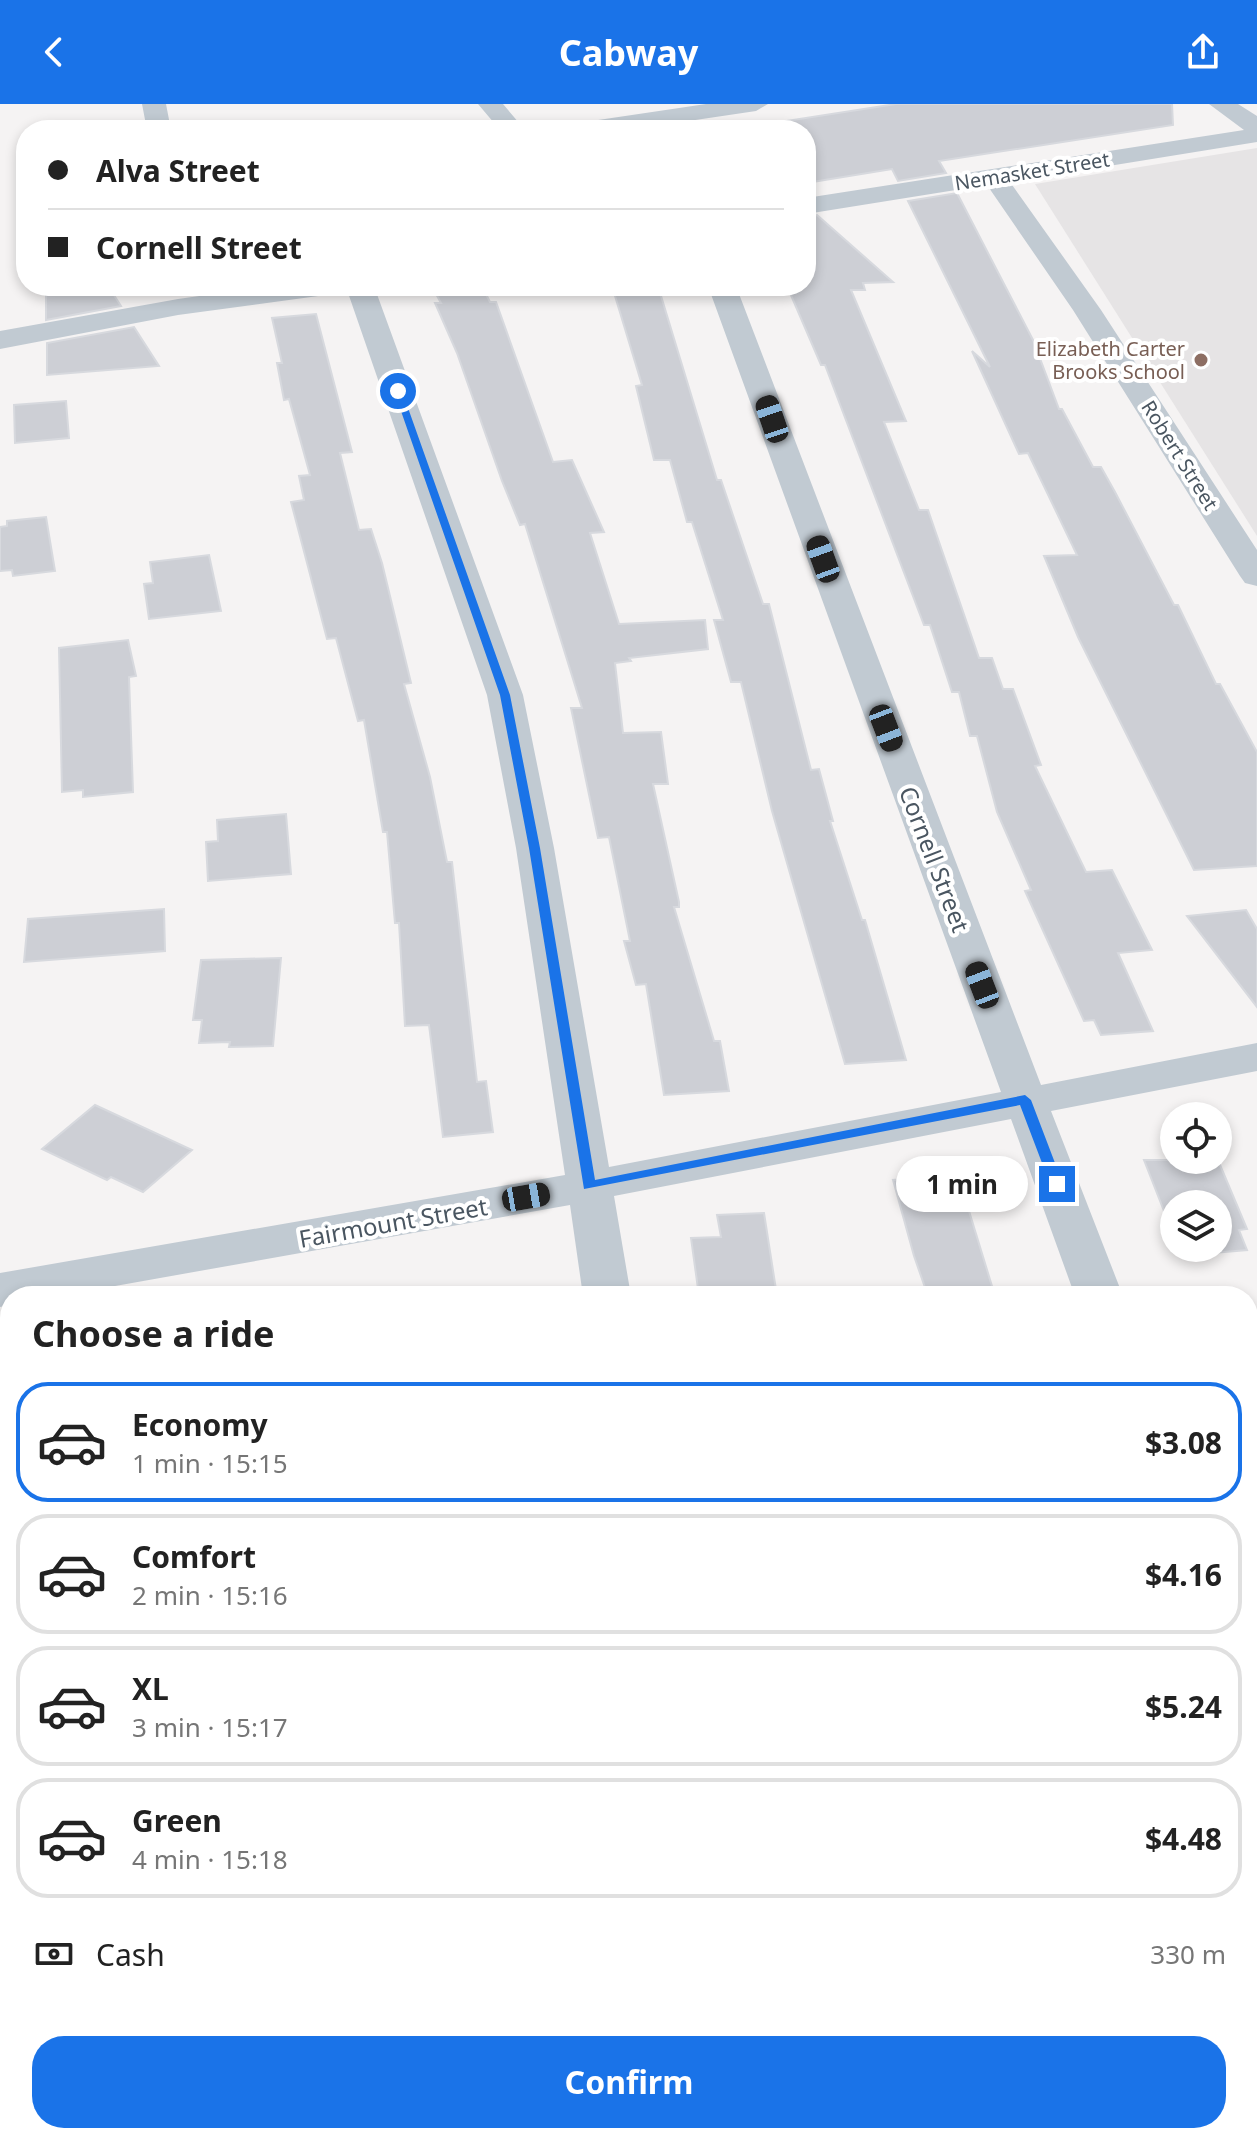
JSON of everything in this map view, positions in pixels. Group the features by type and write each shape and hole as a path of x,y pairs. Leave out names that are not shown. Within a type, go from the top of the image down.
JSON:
{"street":[{"path":"490,104 504,120"},
{"path":"646,120 756,104"},
{"path":"1221,104 1257,127"},
{"name":"Nemasket Street","path":"816,204 1257,135"},
{"name":"Robert Street","path":"994,177 1087,310 1257,576"},
{"path":"0,340 177,296"},
{"path":"364,296 505,695 535,848 605,1286"},
{"name":"Cornell Street","path":"726,296 1095,1286"},
{"name":"Fairmount Street","path":"23,1286 589,1186 1257,1057"}],"shaded area":[{"name":"Elizabeth Carter Brooks School","path":"1257,148 1257,536 1035,184"}],"building":[{"path":"896,104 1172,104 1173,125 939,161 946,173 898,181 892,169 816,181 816,120 792,120"},
{"path":"957,193 1033,340 1059,409 1062,409 1093,467 1101,467 1174,605 1178,605 1216,684 1220,684 1257,752 1257,866 1194,870 1078,637 1044,556 1077,555 1028,453 1019,454 972,351 990,367 908,201"},
{"path":"816,215 893,282 863,283 865,290 851,290 906,421 884,422 919,510 928,510 979,658 992,658 1003,689 1013,689 1041,765 1035,766 1086,872 1112,870 1152,950 1118,953 1153,1031 1101,1035 1094,1020 1084,1021 1025,891 1031,890 997,812 977,736 970,736 959,692 952,692 930,625 924,625 825,365 821,365 791,296 816,296"},
{"path":"46,296 114,296 121,306 46,320"},
{"path":"437,296 487,296 490,302 496,302 553,462 572,460 604,532 590,533 619,624 705,620 708,649 629,658 631,661 615,663 623,733 661,732 668,784 653,784 679,902 679,907 674,907 714,1041 720,1041 729,1091 664,1095 646,984 636,985 624,941 630,941 609,837 598,838 571,708 582,708 525,524 520,525 502,481 457,353 435,303 441,303"},
{"path":"615,296 661,296 717,480 721,480 763,604 769,604 811,770 819,769 833,821 830,821 862,920 865,920 906,1060 845,1064 772,811 741,682 731,682 714,620 723,620 692,522 687,522 670,460 654,460 636,386 642,385"},
{"path":"316,314 352,452 340,453 359,530 371,529 382,563 411,683 404,684 430,777 447,862 452,862 477,1082 486,1081 493,1132 443,1137 429,1025 405,1026 399,923 395,923 387,832 383,832 364,720 358,721 336,638 327,639 291,502 304,500 299,476 310,475 289,399 284,400 277,363 282,363 272,318"},
{"path":"134,327 159,366 47,375 47,343"},
{"path":"66,401 69,438 15,443 14,405"},
{"path":"46,517 55,571 13,576 12,570 0,571 0,527 7,526 7,521"},
{"path":"209,555 221,611 149,619 144,584 153,583 150,562"},
{"path":"128,640 136,676 129,677 133,792 83,797 83,790 62,792 59,648"},
{"path":"286,814 291,874 208,881 206,842 218,841 217,820"},
{"path":"164,909 165,951 24,962 28,919"},
{"path":"1246,910 1257,929 1257,1007 1187,916"},
{"path":"281,958 273,1046 229,1047 230,1042 199,1043 202,1020 193,1020 201,960"},
{"path":"95,1105 192,1150 143,1192 111,1177 107,1180 42,1149"},
{"path":"1144,1160 1160,1160 1160,1174 1224,1174 1231,1190 1160,1190 1160,1201"},
{"path":"958,1175 992,1286 924,1286 893,1180"},
{"path":"1232,1193 1247,1229 1239,1230 1247,1250 1232,1251"},
{"path":"764,1213 775,1286 698,1286 691,1238 721,1237 717,1215"}],"place":[{"name":"Elizabeth Carter Brooks School","path":"1201,360"}],"route":[{"path":"398,391 505,695 535,848 589,1186 1025,1100 1057,1184"}]}
